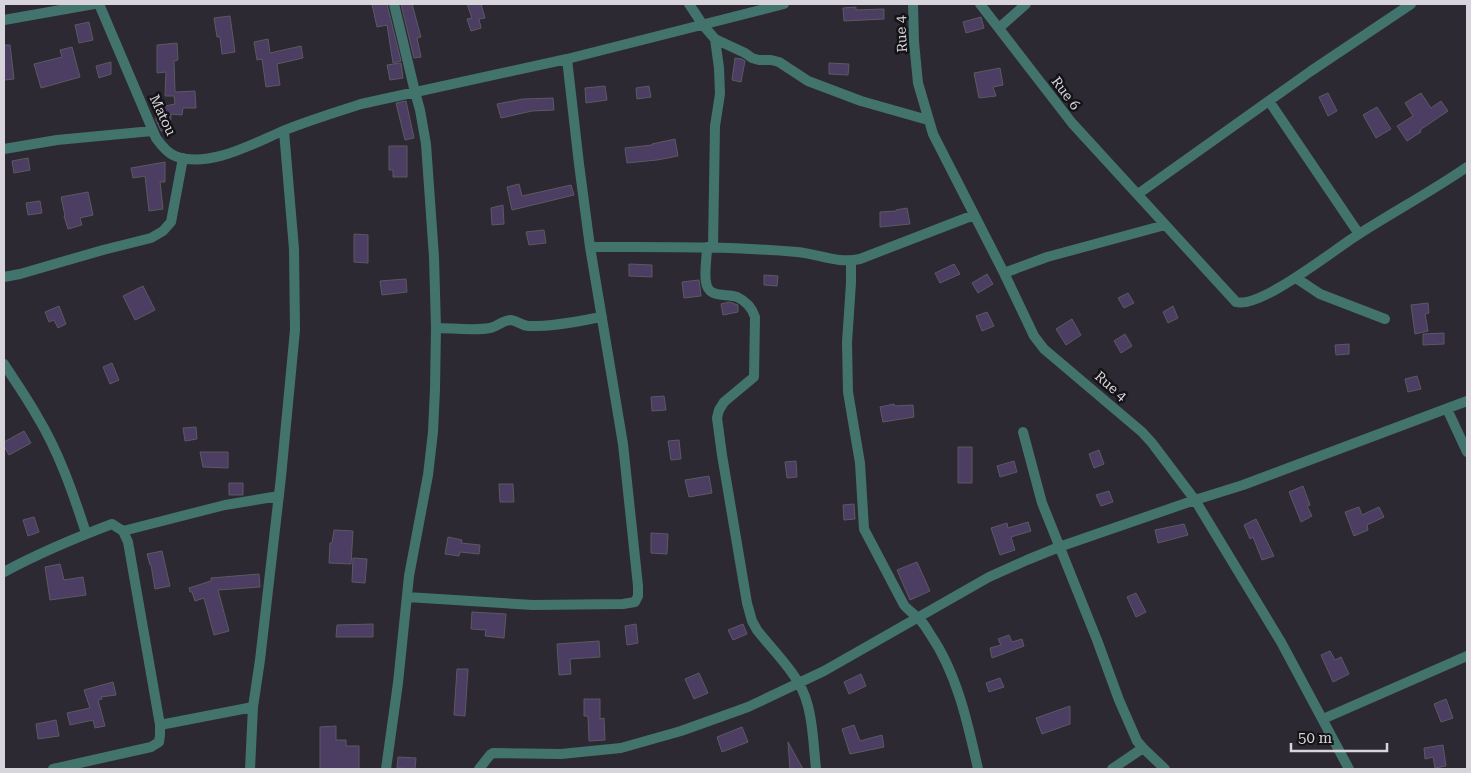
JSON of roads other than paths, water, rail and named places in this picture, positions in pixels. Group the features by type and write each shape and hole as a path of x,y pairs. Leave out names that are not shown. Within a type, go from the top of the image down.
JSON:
{"street":[{"path":"4,20 94,4"},
{"name":"Matou","path":"99,4 156,138 167,152 183,158"},
{"path":"386,769 398,683 409,576 428,475 433,432 436,328 434,257 426,144 420,110 394,4"},
{"path":"689,4 715,40 752,58 779,62 808,81 861,102 928,120"},
{"path":"4,277 151,238 163,231 171,222 183,158 198,160 218,156 260,142 284,130 341,110 567,59 784,4"},
{"name":"Rue 4","path":"913,4 918,83 933,134 1039,343 1142,432 1195,500 1281,642 1349,769"},
{"name":"Rue 6","path":"980,4 1072,123 1236,302 1253,301 1296,278"},
{"path":"998,28 1026,4"},
{"path":"1138,194 1269,101 1411,4"},
{"path":"715,40 720,94 715,126 710,247 706,283 712,294 737,297 745,302 752,308 755,317 754,377 724,402 717,418 722,455 747,603 752,621 799,683 806,699 816,769"},
{"path":"407,597 532,605 623,604 638,600 623,444 590,247 578,164 567,59"},
{"path":"1269,101 1359,234"},
{"path":"4,149 57,140 152,130"},
{"path":"250,769 253,707 279,496 295,330 294,249 284,130"},
{"path":"1385,319 1320,294 1296,278 1359,234 1440,186 1467,167"},
{"path":"590,247 710,247 799,252 842,261 851,261 974,214"},
{"path":"1004,273 1047,256 1165,225"},
{"path":"851,261 851,298 847,342 848,392 860,463 864,529 904,605 931,634 946,662 962,708 978,769"},
{"path":"436,328 489,328 509,320 517,321 522,325 540,326 602,317"},
{"path":"4,364 38,417 50,440 72,488 86,534"},
{"path":"479,769 493,753 561,754 621,748 653,740 748,707 840,662 989,576 1059,547 1243,485 1467,401"},
{"path":"1447,409 1467,452"},
{"path":"1023,432 1042,503 1097,640 1118,700 1137,740 1165,769"},
{"path":"123,531 225,505 279,496"},
{"path":"4,572 30,558 112,524 123,531 128,542 160,726 159,742 151,747 53,769"},
{"path":"1323,719 1467,656"},
{"path":"160,726 253,707"},
{"path":"1112,769 1143,748"}]}
